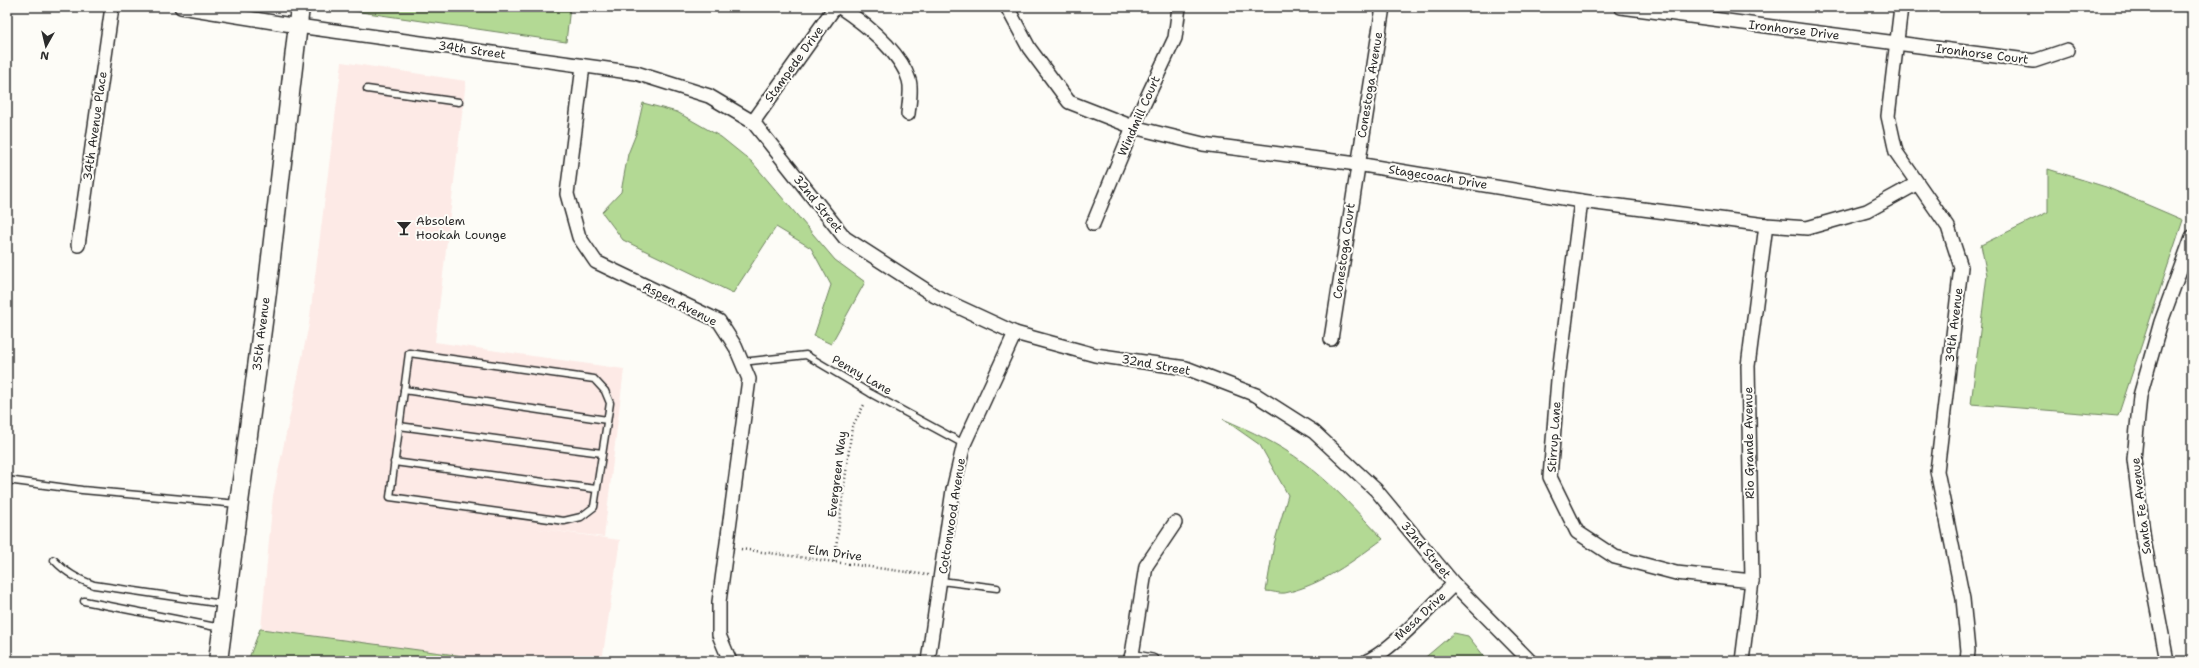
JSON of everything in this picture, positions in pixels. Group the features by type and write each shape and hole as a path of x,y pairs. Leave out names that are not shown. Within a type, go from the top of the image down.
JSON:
{"main road":[{"name":"35th Avenue","path":"218,661 239,504 300,7"}],"street":[{"name":"34th Avenue Place","path":"78,245 112,7"},
{"name":"34th Street","path":"181,7 298,26 636,73 709,96 753,122"},
{"name":"Stampede Drive","path":"753,122 835,7"},
{"path":"840,7 868,25 894,54 909,80 908,114"},
{"name":"Stagecoach Drive","path":"1007,7 1030,48 1069,102 1133,127 1203,144 1357,164 1582,201 1766,225 1808,228 1868,212 1916,184"},
{"name":"Windmill Court","path":"1093,224 1133,127 1175,38 1179,7"},
{"name":"Conestoga Avenue","path":"1357,164 1383,7"},
{"name":"Ironhorse Drive","path":"1621,7 1896,43"},
{"name":"39th Avenue","path":"1901,7 1888,116 1896,152 1916,184 1948,227 1961,267 1937,471 1963,599 1968,651 1967,661"},
{"name":"Ironhorse Court","path":"1896,43 2034,61 2067,50"},
{"name":"Aspen Avenue","path":"583,66 567,194 579,237 596,262 719,321 735,346 749,379 719,602 719,635 730,661"},
{"name":"32nd Street","path":"753,122 845,238 935,296 1015,333 1095,355 1186,368 1256,395 1314,432 1376,490 1454,584 1530,661"},
{"name":"Conestoga Court","path":"1331,339 1357,164"},
{"name":"Stirrup Lane","path":"1582,201 1558,380 1550,477 1577,532 1615,557 1676,573 1752,581"},
{"name":"Rio Grande Avenue","path":"1742,661 1752,581 1748,366 1766,225"},
{"name":"Santa Fe Avenue","path":"2167,661 2144,540 2134,459 2140,396 2161,322 2192,237"},
{"name":"Cottonwood Avenue","path":"928,661 942,579 954,490 964,444 1015,333"},
{"path":"1152,661 1131,659 1146,566 1175,523"},
{"name":"Mesa Drive","path":"1367,661 1373,658 1398,637 1454,584"}],"lane":[{"path":"367,89 459,102"},
{"path":"409,353 594,378 605,391 610,403 594,507 581,517 564,521 390,497 404,390 409,353"},
{"name":"Penny Lane","path":"742,362 806,356 964,444"},
{"path":"404,390 607,420"},
{"path":"399,426 602,453"},
{"path":"394,462 596,489"},
{"path":"7,480 82,490 239,504"},
{"path":"54,560 65,572 94,585 226,605"},
{"path":"942,579 996,588"},
{"path":"84,602 222,628"}],"path":[{"name":"Evergreen Way","path":"834,562 852,427 870,393"},
{"name":"Elm Drive","path":"726,547 942,579"}],"shaded area":[{"path":"342,62 466,81 435,342 624,369 604,537 532,528 620,540 602,661 501,661 261,629 273,496 309,324"}],"green space":[{"path":"341,7 570,7 566,42 340,9"},
{"path":"643,103 677,112 721,137 752,162 835,260 865,282 831,344 814,336 831,285 811,248 776,227 733,293 623,240 602,212 621,192 628,154 636,134"},
{"path":"2048,169 2106,187 2183,220 2118,416 1971,404 1987,275 1981,245 2048,212"},
{"path":"1223,419 1265,438 1315,471 1355,509 1383,539 1337,571 1312,584 1285,593 1266,591 1274,544 1288,495 1260,445"},
{"path":"260,629 501,661 269,661 249,658"},
{"path":"1454,633 1468,636 1488,661 1421,661"}],"place":[{"name":"Absolem Hookah Lounge","path":"404,228"}]}
